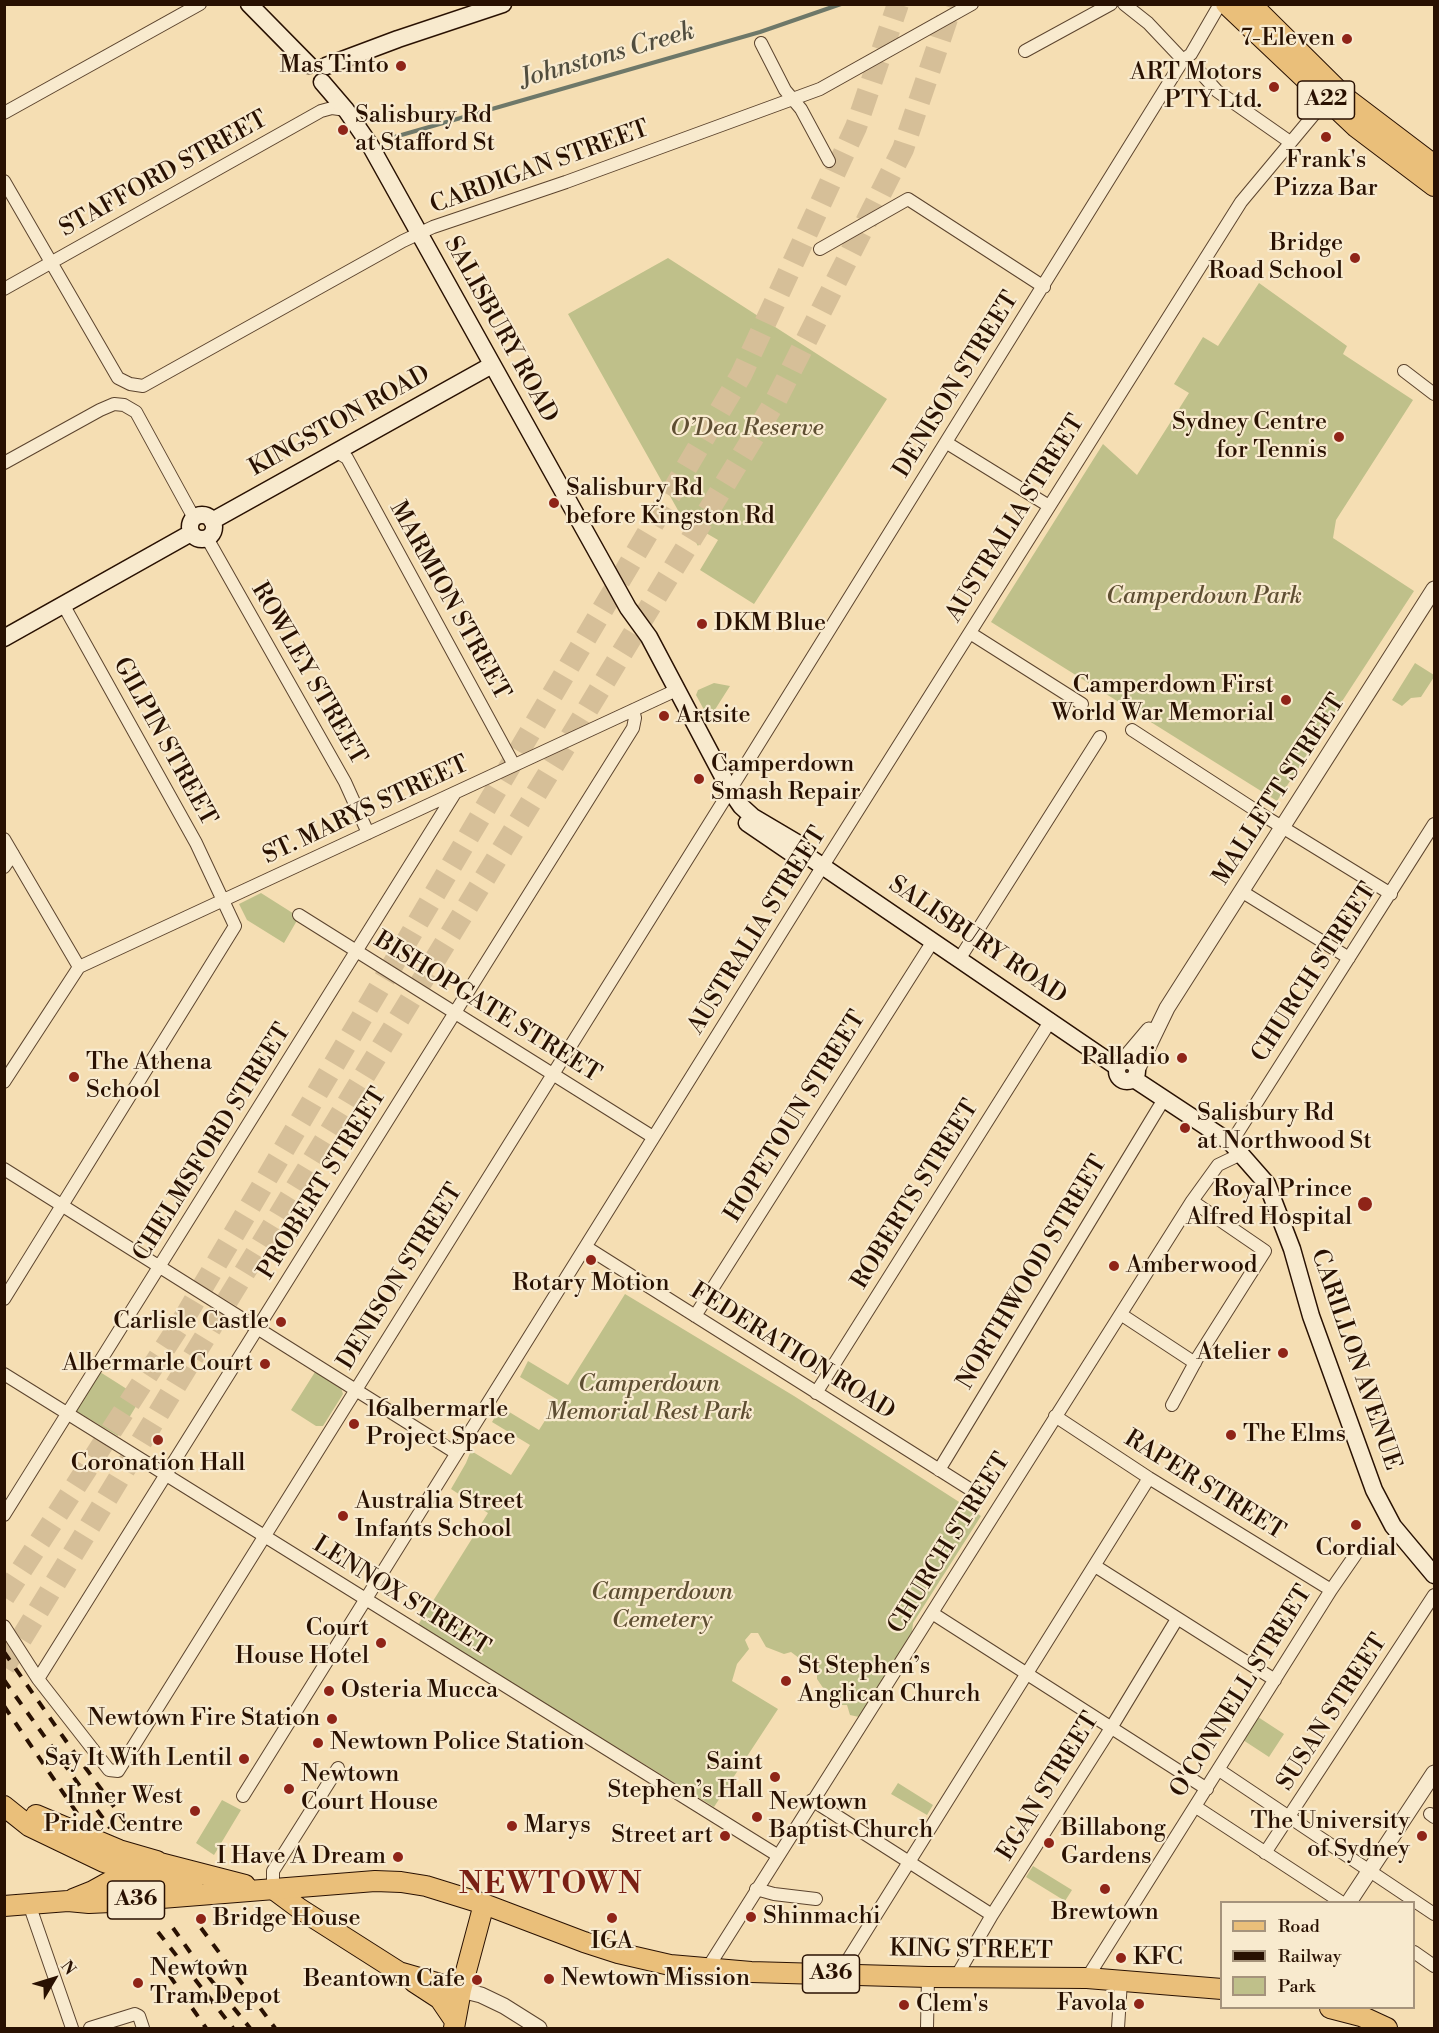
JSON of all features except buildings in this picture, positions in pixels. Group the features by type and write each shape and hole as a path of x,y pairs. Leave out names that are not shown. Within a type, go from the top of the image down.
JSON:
{"main road":[{"name":"SALISBURY ROAD","path":"249,4 319,71 370,145 628,608 649,637 728,794"},
{"path":"319,71 467,11 503,4"},
{"name":"A22","path":"1226,4 1356,127 1434,186"},
{"name":"A22","path":"1258,7 1347,99 1434,165"},
{"name":"KINGSTON ROAD","path":"197,530 213,531 212,521 344,452 492,365"},
{"path":"4,638 197,530"},
{"name":"SALISBURY ROAD","path":"628,608 634,628 670,693 728,794 741,806 753,817 797,843 809,857 1120,1064 1117,1074 1121,1079 1127,1081 1135,1075"},
{"path":"1135,1075 1164,1099 1236,1148"},
{"name":"CARILLON AVENUE","path":"1236,1148 1268,1184 1272,1193 1292,1248 1311,1316 1374,1490 1393,1526 1434,1575"},
{"path":"4,1806 34,1814 119,1850 160,1862"},
{"path":"4,1806 29,1826 104,1862 203,1894"},
{"name":"KING STREET","path":"68,1901 93,1891 147,1862 160,1862 209,1877 270,1889"},
{"name":"KING STREET","path":"4,1906 68,1901 111,1902 375,1881 401,1882 426,1886 484,1904 618,1953 670,1965 706,1969 928,1977 1087,1978 1220,1989"},
{"path":"270,1889 440,1999 455,2025"},
{"path":"455,2025 461,1990 484,1904"},
{"path":"399,1972 461,1990"},
{"path":"1337,2009 1361,2016 1387,2028"}],"street":[{"path":"4,113 200,4"},
{"name":"CARDIGAN STREET","path":"52,262 118,378 130,384 143,386 419,233 820,89 972,4"},
{"path":"1025,51 1112,4"},
{"path":"1124,4 1148,23 1183,60"},
{"name":"DENISON STREET","path":"38,1678 109,1770 118,1771 1044,287 1183,60 1191,54 1220,4"},
{"path":"761,43 785,90 801,109 829,161"},
{"path":"1200,72 1217,91 1290,142"},
{"name":"AUSTRALIA STREET","path":"243,1796 653,1137 1241,202 1326,100"},
{"name":"STAFFORD STREET","path":"4,289 321,111 332,108 346,110"},
{"path":"4,180 52,262"},
{"path":"820,249 908,199 1044,287"},
{"path":"1404,371 1434,394"},
{"name":"ROWLEY STREET","path":"4,463 114,404 124,405 136,412 197,530 345,782 368,833"},
{"path":"947,442 1049,506"},
{"name":"MARMION STREET","path":"344,452 514,765"},
{"name":"MALLETT STREET","path":"1135,1075 1163,1014 1434,589"},
{"name":"GILPIN STREET","path":"62,1205 235,926 196,843 64,606"},
{"path":"969,633 1082,704"},
{"name":"ST. MARYS STREET","path":"79,967 670,693"},
{"name":"PROBERT STREET","path":"38,1678 633,728 635,718 633,710"},
{"path":"1132,730 1282,828 1390,894"},
{"path":"960,958 1100,737"},
{"name":"CHELMSFORD STREET","path":"4,1515 455,793"},
{"name":"CHURCH STREET","path":"706,1969 1055,1416 1122,1315 1192,1201 1218,1165 1236,1148 1349,958 1390,894 1430,840 1434,824"},
{"path":"4,839 79,967 4,1082"},
{"path":"4,867 13,854"},
{"path":"1241,891 1349,958"},
{"name":"BISHOPGATE STREET","path":"299,915 653,1137"},
{"name":"HOPETOUN STREET","path":"695,1316 933,941"},
{"name":"MALLETT STREET","path":"1120,1064 1163,1014"},
{"name":"ROBERTS STREET","path":"816,1393 1051,1020"},
{"name":"NORTHWOOD STREET","path":"939,1470 1164,1099"},
{"path":"4,1169 456,1452"},
{"path":"1172,1405 1195,1363 1265,1251 1192,1201"},
{"path":"4,1299 62,1205"},
{"name":"FEDERATION ROAD","path":"586,1246 976,1493"},
{"path":"1122,1315 1195,1363"},
{"name":"LENNOX STREET","path":"4,1374 777,1855"},
{"name":"RAPER STREET","path":"1055,1416 1149,1478 1331,1590"},
{"path":"839,1974 1149,1478"},
{"name":"O'CONNELL STREET","path":"1087,1978 1331,1590 1358,1551"},
{"path":"1095,1566 1275,1680"},
{"name":"SUSAN STREET","path":"1265,1853 1434,1595"},
{"path":"932,1613 1207,1789"},
{"name":"EGAN STREET","path":"956,1977 992,1915 1111,1728 1177,1619"},
{"path":"4,1626 38,1678"},
{"path":"270,1889 273,1872 338,1768"},
{"path":"1219,1770 1434,1914"},
{"path":"1350,1901 1434,1773"},
{"path":"812,1800 992,1915"},
{"path":"1196,1807 1339,1901"},
{"path":"756,1889 774,1894 816,1899"},
{"path":"29,1904 72,2028"},
{"path":"1415,1953 1434,1966"},
{"path":"927,2028 928,1977"},
{"path":"1118,2028 1121,1981"},
{"path":"461,1990 481,1995 504,2006 539,2028"},
{"path":"90,2028 135,2014 139,2016 143,2028"}],"green space":[{"name":"O’Dea Reserve","path":"668,258 887,399 754,604 700,570 718,540 706,533 698,546 568,314"},
{"name":"Camperdown Park","path":"1259,283 1347,346 1343,354 1413,400 1336,520 1333,538 1414,591 1277,801 991,622 1103,444 1137,475 1189,393 1174,384 1203,337 1218,346"},
{"path":"1415,663 1434,677 1421,697 1411,698 1402,706 1392,700"},
{"path":"714,683 730,686 709,719 696,695 698,690"},
{"path":"261,893 299,917 284,943 247,920 239,904"},
{"name":"Camperdown Memorial Rest Park","path":"625,1294 794,1396 981,1516 913,1623 912,1632 859,1717 850,1715 847,1705 832,1701 817,1679 817,1666 791,1652 784,1654 766,1647 758,1633 751,1633 745,1640 749,1649 737,1664 732,1681 778,1709 714,1807 418,1625 488,1513 451,1489 470,1453 473,1452 511,1475 530,1445 492,1422 501,1407 539,1430 558,1400 520,1377 528,1361 568,1385"},
{"path":"100,1372 141,1398 118,1436 76,1411"},
{"path":"315,1372 341,1388 343,1394 323,1426 316,1426 291,1410"},
{"path":"1258,1717 1284,1734 1269,1757 1243,1740"},
{"path":"898,1783 933,1805 927,1815 891,1794"},
{"path":"222,1800 241,1810 214,1855 196,1843"},
{"path":"1033,1866 1072,1890 1065,1901 1026,1877"}],"waterway":[{"name":"Johnstons Creek","path":"384,140 760,32 841,4"}],"tunnel":[{"path":"4,1597 186,1315 741,375 856,127 898,4"},
{"path":"4,1667 776,400 903,149 952,4"}],"railway":[{"path":"4,1652 128,1826"},
{"path":"4,1680 110,1828"},
{"path":"4,1706 79,1816"},
{"path":"173,1928 202,1969 250,2028"},
{"path":"201,1928 275,2028"},
{"path":"158,1932 233,2028"},
{"path":"158,1959 206,2028"}],"place":[{"name":"7-Eleven","path":"1347,39"},
{"name":"Mas Tinto","path":"401,66"},
{"name":"ART Motors PTY Ltd.","path":"1274,87"},
{"name":"Salisbury Rd at Stafford St","path":"343,130"},
{"name":"Frank's Pizza Bar","path":"1326,137"},
{"name":"Bridge Road School","path":"1355,258"},
{"name":"Sydney Centre for Tennis","path":"1339,437"},
{"name":"Salisbury Rd before Kingston Rd","path":"554,503"},
{"name":"DKM Blue","path":"702,624"},
{"name":"Camperdown First World War Memorial","path":"1286,700"},
{"name":"Artsite","path":"664,716"},
{"name":"Camperdown Smash Repair","path":"699,779"},
{"name":"Palladio","path":"1182,1058"},
{"name":"The Athena School","path":"74,1077"},
{"name":"Salisbury Rd at Northwood St","path":"1185,1128"},
{"name":"Royal Prince Alfred Hospital","path":"1365,1204"},
{"name":"Rotary Motion","path":"591,1260"},
{"name":"Amberwood","path":"1114,1266"},
{"name":"Carlisle Castle","path":"281,1322"},
{"name":"Atelier","path":"1283,1353"},
{"name":"Albermarle Court","path":"265,1364"},
{"name":"16albermarle Project Space","path":"354,1424"},
{"name":"The Elms","path":"1231,1435"},
{"name":"Coronation Hall","path":"158,1440"},
{"name":"Australia Street Infants School","path":"343,1516"},
{"name":"Cordial","path":"1356,1525"},
{"name":"Court House Hotel","path":"381,1643"},
{"name":"St Stephen’s Anglican Church","path":"786,1681"},
{"name":"Osteria Mucca","path":"329,1691"},
{"name":"Newtown Fire Station","path":"332,1719"},
{"name":"Newtown Police Station","path":"318,1743"},
{"name":"Say It With Lentil","path":"244,1759"},
{"name":"Saint Stephen’s Hall","path":"775,1777"},
{"name":"Newtown Court House","path":"289,1789"},
{"name":"Inner West Pride Centre","path":"195,1811"},
{"name":"Newtown Baptist Church","path":"757,1817"},
{"name":"Marys","path":"512,1826"},
{"name":"Street art","path":"725,1836"},
{"name":"The University of Sydney","path":"1422,1836"},
{"name":"Billabong Gardens","path":"1049,1843"},
{"name":"I Have A Dream","path":"398,1857"},
{"name":"Brewtown","path":"1105,1889"},
{"name":"Shinmachi","path":"751,1917"},
{"name":"IGA","path":"612,1918"},
{"name":"Bridge House","path":"201,1919"},
{"name":"KFC","path":"1121,1958"},
{"name":"Newtown Mission","path":"549,1979"},
{"name":"Beantown Cafe","path":"477,1980"},
{"name":"Newtown Tram Depot","path":"138,1983"},
{"name":"Favola","path":"1139,2004"},
{"name":"Clem's","path":"904,2005"}],"district":[{"name":"NEWTOWN","path":"551,1886"}],"park label":[{"name":"Camperdown Cemetery","path":"662,1607"}]}
